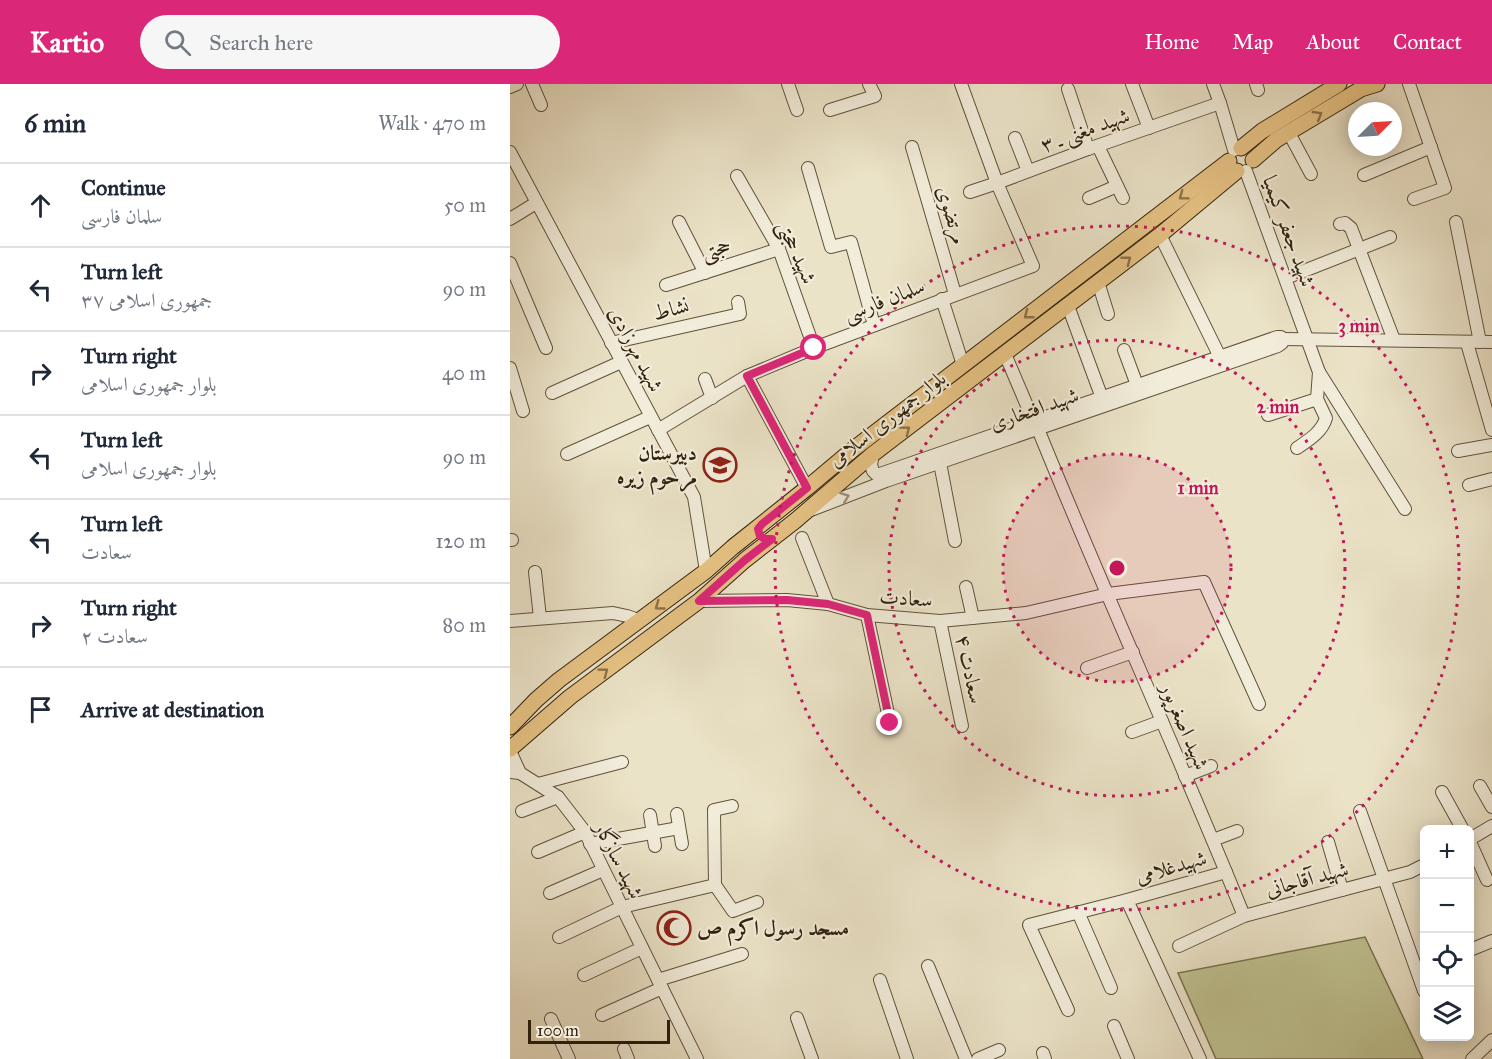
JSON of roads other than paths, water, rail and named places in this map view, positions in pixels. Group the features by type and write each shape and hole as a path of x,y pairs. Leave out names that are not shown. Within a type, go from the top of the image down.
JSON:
{"main road":[{"name":"بلوار جمهوری اسلامی","path":"1267,138 1289,133 1361,89 1377,84"},
{"name":"بلوار جمهوری اسلامی","path":"510,728 536,700 560,680 706,571 851,451 1240,160 1333,85"},
{"name":"بلوار جمهوری اسلامی","path":"510,750 570,697 699,601 873,454 1160,235 1240,160"},
{"path":"762,524 758,529 760,536 772,539"},
{"path":"733,547 739,546 744,549 745,560"},
{"path":"560,680 558,688 561,696 570,697"},
{"path":"536,700 545,703 549,708 549,716"}],"street":[{"path":"510,87 517,84"},
{"path":"532,84 541,105"},
{"path":"788,84 797,110"},
{"path":"830,110 875,96 869,84"},
{"path":"961,84 997,183"},
{"path":"1132,84 1149,128"},
{"path":"1409,84 1445,188 1414,199"},
{"name":"شهید جعفر کیمیا","path":"1215,85 1240,160 1286,278 1319,372"},
{"path":"1068,89 1093,147 1123,198"},
{"name":"شهید مغنی ـ ۳","path":"970,192 1220,103"},
{"path":"1289,133 1311,174"},
{"path":"1015,138 1028,171"},
{"name":"مرتضوی","path":"912,147 955,294"},
{"path":"1364,175 1431,147"},
{"name":"شهید مهرزادی","path":"510,152 694,497 706,571"},
{"path":"808,168 831,247 851,242 874,325"},
{"name":"شهید حجتی","path":"736,176 779,249 814,348"},
{"name":"سلمان فارسی","path":"658,430 747,376 814,348 1033,266 997,183"},
{"path":"1089,198 1117,186"},
{"path":"510,219 536,203"},
{"path":"679,222 705,273"},
{"path":"1456,222 1486,342"},
{"path":"1340,224 1345,223 1350,228 1394,340"},
{"path":"1160,235 1220,357"},
{"path":"1286,278 1390,237"},
{"name":"حجتی","path":"666,285 779,249"},
{"path":"510,263 546,348"},
{"path":"1098,282 1108,314"},
{"path":"942,299 963,365"},
{"path":"1068,306 1102,398"},
{"name":"نشاط","path":"611,343 739,308"},
{"path":"873,454 871,465 873,471 877,475 887,476 1277,337 1281,337 1280,342"},
{"name":"شهید افتخاری","path":"804,512 887,476 940,463 1280,342 1394,340 1486,342"},
{"path":"1467,343 1492,430"},
{"path":"1124,351 1137,385"},
{"path":"1005,354 1028,408"},
{"path":"552,393 621,362"},
{"path":"510,368 523,411"},
{"path":"1297,448 1310,440 1323,426 1326,418 1317,399 1319,372"},
{"path":"1319,372 1405,509"},
{"path":"747,376 807,488"},
{"path":"705,379 712,398"},
{"path":"1268,415 1317,399"},
{"path":"567,454 650,417"},
{"name":"شهید اصغرپور","path":"1038,429 1226,872"},
{"path":"1458,451 1492,445"},
{"path":"940,463 955,542"},
{"path":"1469,484 1492,479"},
{"path":"802,538 828,604"},
{"path":"535,572 540,618"},
{"name":"سعادت","path":"699,601 787,600 828,604 867,615 940,621 1026,613 1108,594 1204,582 1259,704"},
{"path":"966,587 973,618"},
{"path":"510,621 613,613 638,620"},
{"path":"867,615 890,723"},
{"name":"سعادت ۴","path":"940,621 962,726"},
{"path":"1087,668 1132,652"},
{"path":"1132,732 1162,721"},
{"path":"510,750 515,773"},
{"path":"538,784 622,762"},
{"path":"1185,776 1210,766"},
{"name":"شهید سازگار","path":"515,773 558,797 587,838 697,1059"},
{"path":"1480,786 1492,807"},
{"path":"1442,792 1460,825"},
{"path":"522,812 558,797"},
{"path":"732,806 714,810 715,885 733,911 757,902"},
{"path":"1360,811 1424,987"},
{"path":"677,814 682,844"},
{"path":"650,815 655,846"},
{"path":"1474,838 1492,825"},
{"path":"538,852 587,838 653,833 679,828"},
{"path":"1213,840 1237,831"},
{"path":"1328,842 1342,890"},
{"path":"1474,850 1487,880"},
{"name":"شهید آقاجانی","path":"1226,872 1244,916 1420,868"},
{"path":"550,893 603,870"},
{"name":"شهیدغلامی","path":"1068,1010 1029,925 1226,872"},
{"path":"559,937 622,907 715,885"},
{"path":"1127,900 1200,1059"},
{"path":"1078,912 1111,988"},
{"path":"1179,946 1244,916"},
{"path":"1474,948 1492,941"},
{"path":"584,975 642,948"},
{"path":"602,1015 660,984 742,954"},
{"path":"928,966 966,1059"},
{"path":"880,980 907,1059"},
{"path":"551,1018 569,1059"},
{"path":"797,1018 812,1059"},
{"path":"1114,1026 1128,1059"},
{"path":"1472,1059 1492,1040"},
{"path":"978,1059 999,1050"}],"place":[{"name":"دبیرستان مرحوم زیره","path":"720,465"},
{"name":"مسجد رسول اکرم ص","path":"674,928"}]}
